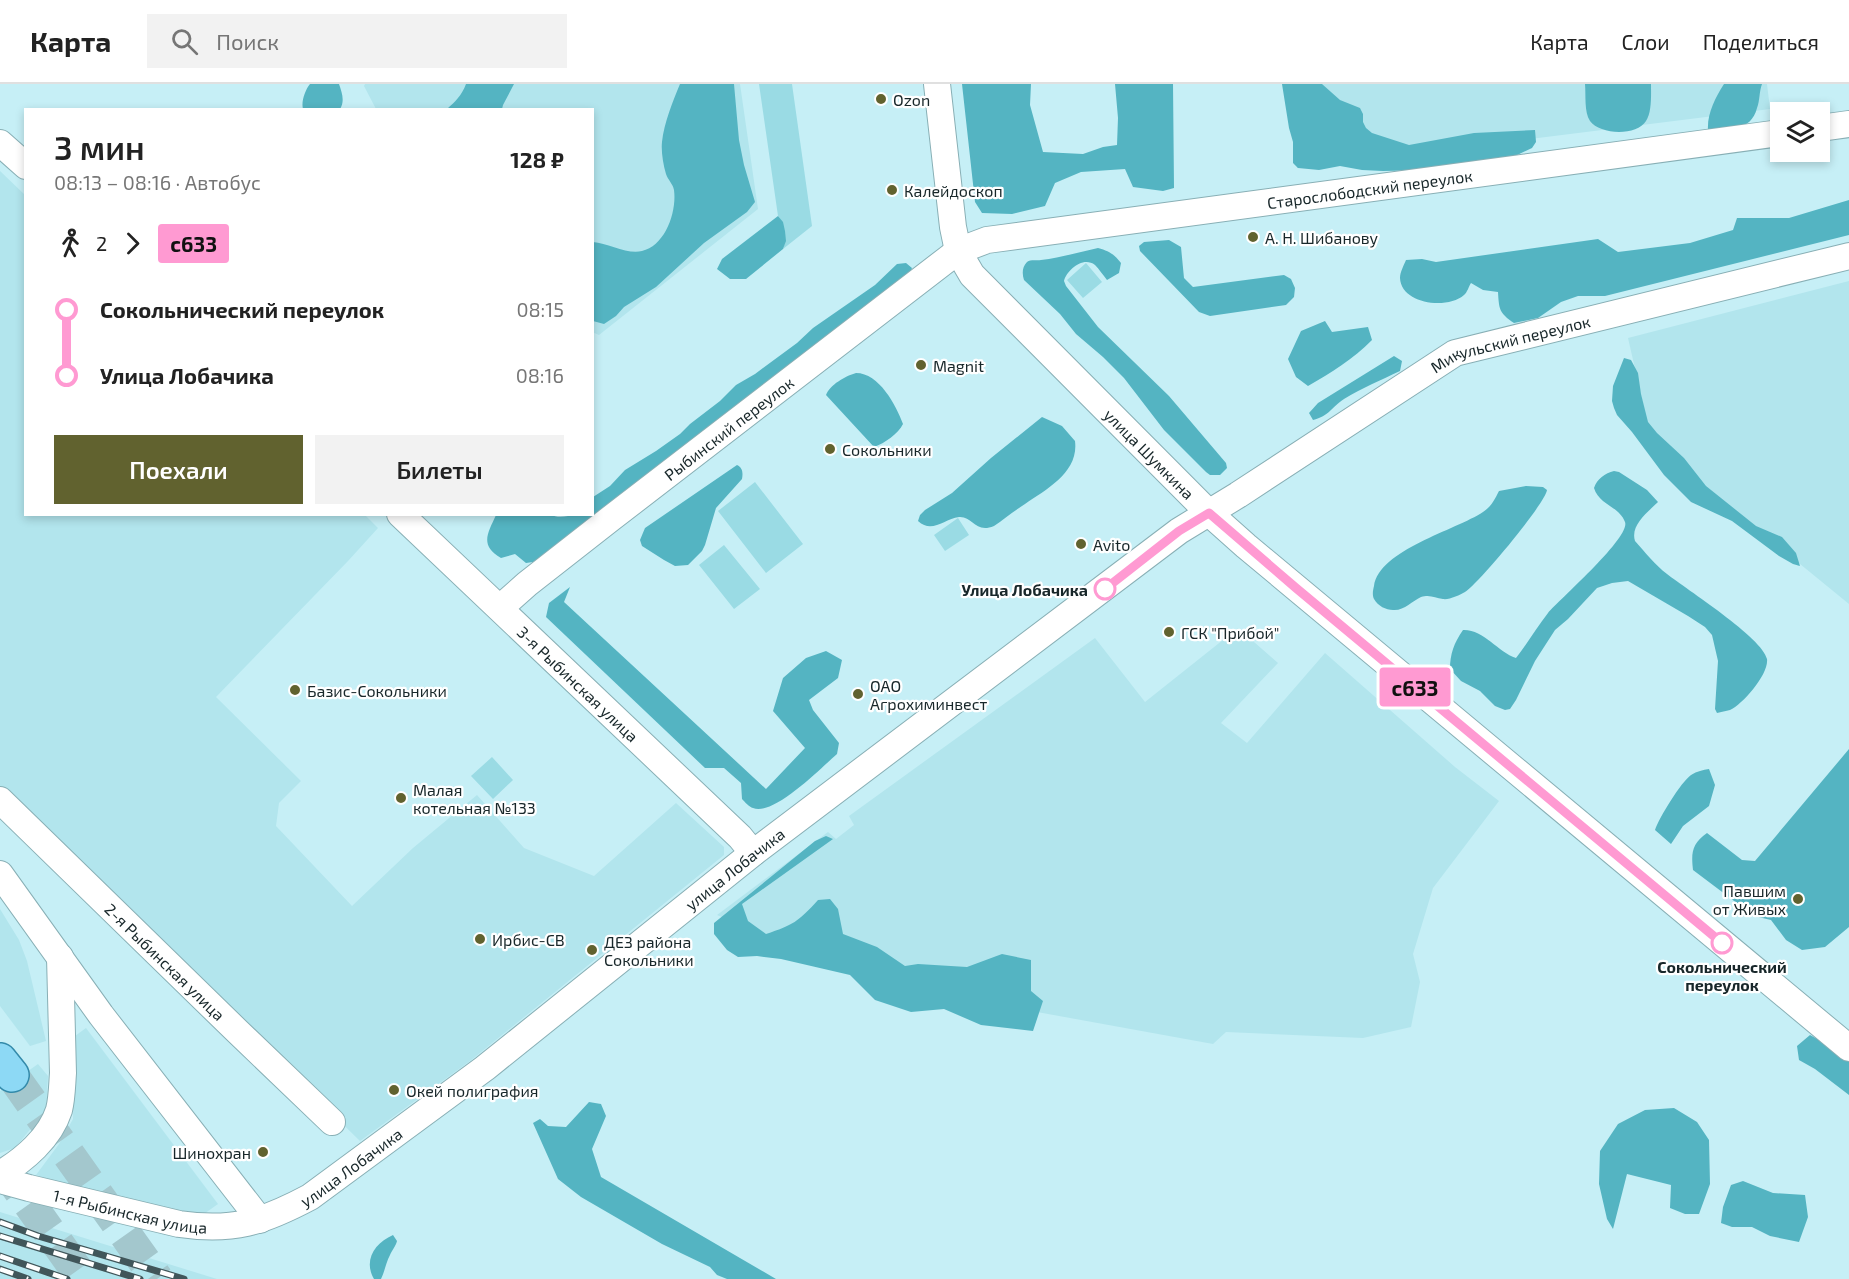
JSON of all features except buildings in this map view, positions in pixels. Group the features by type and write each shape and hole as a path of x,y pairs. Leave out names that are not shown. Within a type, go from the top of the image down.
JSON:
{"street":[{"name":"улица Шумкина","path":"937,84 953,227 958,251 972,275 1209,513 1312,602 1849,1048"},
{"path":"1830,127 1849,124"},
{"name":"Старослободский переулок","path":"958,251 987,240 1770,134"},
{"path":"0,143 24,164"},
{"name":"Рыбинский переулок","path":"500,608 610,519 958,251"},
{"name":"Микульский переулок","path":"1209,513 1455,353 1849,256"},
{"name":"улица Лобачика","path":"260,1220 310,1197 478,1074 753,853 1179,531 1209,513"},
{"name":"3-я Рыбинская улица","path":"402,516 740,837 753,853"},
{"name":"2-я Рыбинская улица","path":"0,800 332,1122"},
{"path":"0,874 101,1015 260,1220"},
{"path":"0,1174 26,1156 40,1141 58,1113 62,1097 63,1073 60,957"},
{"name":"1-я Рыбинская улица","path":"0,1180 179,1224 221,1227 260,1220"}],"shaded area":[{"path":"310,84 339,84 343,100 342,106 341,108 303,108"},
{"path":"365,84 740,84 758,209 599,335 594,333 594,108 375,108"},
{"path":"466,84 514,84 502,108 448,108"},
{"path":"680,84 734,84 739,140 755,202 747,212 704,243 656,287 624,307 604,324 594,321 594,242 636,252 642,251 657,242 668,227 674,208 674,190 665,170 662,146 672,105"},
{"path":"759,84 792,84 812,226 783,249 785,232 778,216"},
{"path":"962,84 1031,84 1030,105 1043,152 1083,154 1117,145 1118,118 1115,84 1173,84 1174,188 1163,191 1133,187 1125,169 1081,172 1055,183 1045,206 1012,214 982,213 975,202"},
{"path":"1282,84 1322,84 1340,100 1360,108 1363,122 1372,133 1409,145 1474,133 1535,130 1536,142 1532,148 1513,157 1427,170 1383,171 1340,166 1319,170 1298,168 1293,163 1293,142"},
{"path":"1297,84 1767,84 1770,109 1297,168"},
{"path":"1585,84 1651,84 1650,108 1646,121 1635,129 1618,132 1595,126 1587,113"},
{"path":"1724,84 1762,84 1757,108 1750,121 1738,128 1708,130 1712,106"},
{"path":"0,171 24,194 24,516 366,516 378,528 216,697 301,781 279,803 276,826 352,906 413,848 477,795 524,848 594,876 676,803 724,847 724,855 470,1061 360,1141 0,788"},
{"path":"1849,200 1849,235 1605,296 1578,296 1561,302 1538,318 1514,323 1501,310 1498,292 1483,290 1471,283 1465,294 1456,300 1426,302 1408,294 1402,287 1400,278 1406,260 1422,259 1436,262 1598,239 1618,252 1690,243 1733,230 1737,218 1789,218"},
{"path":"778,216 783,222 785,231 786,241 783,249 746,279 730,279 717,269 722,259"},
{"path":"1169,240 1181,247 1184,278 1193,287 1284,275 1291,279 1295,288 1294,297 1286,305 1210,316 1199,312 1140,251 1139,246 1144,242"},
{"path":"1098,248 1111,253 1121,263 1119,273 1107,280 1095,265 1081,263 1066,277 1064,281 1066,286 1098,327 1169,396 1226,463 1227,468 1220,475 1210,475 1206,472 1164,430 1124,378 1076,334 1060,314 1024,280 1023,268 1029,261 1055,258"},
{"path":"906,263 912,268 909,275 546,556 526,563 515,554 501,558 490,548 487,538 496,516 594,516 594,496 610,486 625,470 680,434 736,385 755,374 797,343 813,328 875,285 897,264"},
{"path":"1086,263 1102,282 1083,298 1067,280"},
{"path":"1849,281 1849,604 1652,443 1628,338"},
{"path":"1325,321 1332,332 1368,327 1372,340 1342,365 1308,386 1296,377 1288,359 1301,331"},
{"path":"1394,356 1402,361 1400,371 1351,395 1327,414 1313,420 1309,413 1318,403"},
{"path":"1624,358 1631,360 1638,373 1648,422 1657,433 1684,458 1706,486 1756,526 1782,537 1796,553 1800,566 1779,556 1732,521 1691,502 1664,475 1614,408 1613,386"},
{"path":"856,373 864,374 879,384 896,408 903,424 891,438 874,447 826,395 838,381"},
{"path":"1042,417 1062,426 1075,441 1072,462 1067,471 1052,486 988,528 982,528 964,517 954,518 933,526 923,525 918,521 925,510 952,493"},
{"path":"737,465 742,471 742,479 716,508 705,545 688,565 675,566 642,546 640,540 645,528"},
{"path":"1614,471 1647,490 1658,502 1637,524 1635,541 1663,570 1739,627 1762,650 1767,659 1767,665 1760,680 1742,702 1730,710 1717,713 1715,709 1718,661 1712,635 1705,627 1688,616 1628,581 1597,588 1555,630 1535,661 1510,709 1505,710 1495,706 1480,691 1461,681 1450,669 1453,649 1463,630 1477,633 1516,658 1548,613 1617,541 1624,530 1625,522 1618,512 1600,498 1594,488 1602,477"},
{"path":"755,482 803,544 766,573 718,511"},
{"path":"1526,486 1543,487 1547,490 1535,511 1510,543 1465,592 1445,599 1424,596 1397,610 1380,606 1374,599 1373,591 1379,573 1389,562 1420,542 1483,512 1491,505 1499,491"},
{"path":"958,518 969,535 945,551 934,535"},
{"path":"724,545 760,589 734,609 699,565"},
{"path":"570,587 564,602 766,789 805,748 773,711 783,678 806,658 826,651 842,660 838,678 809,700 813,710 839,743 837,754 784,798 762,809 750,807 742,799 741,783 724,768 705,768 546,617 549,603"},
{"path":"1238,628 1278,663 1221,723 1247,743 1325,653 1455,767 1499,801 1433,888 1413,954 1420,982 1411,1027 1363,1038 1226,1032 1213,1044 1037,1012 792,947 717,915 828,832 836,839 854,825 849,816 1095,638 1145,702"},
{"path":"1849,749 1849,927 1825,947 1802,950 1786,940 1771,920 1754,916 1693,870 1694,849 1698,841 1707,833 1742,860 1755,861"},
{"path":"492,757 513,780 493,799 471,776"},
{"path":"1709,769 1715,785 1709,806 1683,826 1671,844 1655,830 1661,817 1676,792 1691,775"},
{"path":"826,836 833,839 742,904 748,921 766,934 795,922 818,900 830,899 838,909 843,934 877,947 905,966 918,964 967,967 1002,954 1031,960 1031,991 1043,1001 1033,1031 981,1025 944,1009 911,1012 875,1000 850,975 781,959 757,956 738,957 727,950 714,934 714,923 815,841"},
{"path":"0,909 19,940 27,961 46,1041 30,1046 0,1006"},
{"path":"86,1028 218,1204 201,1216 36,1175 59,1144 73,1119 75,1036"},
{"path":"1810,1035 1830,1046 1849,1062 1849,1095 1815,1069 1799,1060 1797,1046"},
{"path":"38,1064 48,1076 46,1110 15,1148 0,1153 0,1091"},
{"path":"589,1102 601,1104 606,1116 592,1149 601,1177 776,1279 727,1279 717,1275 710,1267 662,1244 581,1197 558,1179 533,1123 540,1119 548,1126 566,1127"},
{"path":"1674,1108 1697,1122 1709,1140 1710,1184 1699,1214 1685,1214 1670,1208 1671,1185 1627,1174 1613,1229 1607,1219 1599,1184 1600,1151 1618,1124 1645,1110"},
{"path":"1743,1181 1773,1193 1805,1195 1808,1217 1799,1242 1770,1236 1752,1227 1732,1227 1721,1223 1723,1207 1731,1185"},
{"path":"0,1212 217,1279 0,1279"},
{"path":"393,1235 397,1241 396,1245 381,1279 374,1279 370,1259 376,1247"}],"tunnel":[{"path":"12,1075 157,1279"},
{"path":"1,1164 83,1279"}],"railway":[{"path":"0,1222 38,1236 184,1279"},
{"path":"0,1236 140,1279"},
{"path":"0,1256 67,1279"},
{"path":"0,1269 28,1279"}],"bus line":[{"name":"с633","path":"1105,589 1179,531 1209,513 1722,943"}],"place":[{"name":"Ozon","path":"881,99"},
{"name":"Калейдоскоп","path":"892,190"},
{"name":"А. Н. Шибанову","path":"1253,237"},
{"name":"Magnit","path":"921,365"},
{"name":"Сокольники","path":"830,449"},
{"name":"Avito","path":"1081,544"},
{"name":"Улица Лобачика","path":"1105,589"},
{"name":"ГСК \"Прибой\"","path":"1169,632"},
{"name":"Базис-Сокольники","path":"295,690"},
{"name":"ОАО Агрохиминвест","path":"858,694"},
{"name":"Малая котельная №133","path":"401,798"},
{"name":"Павшим от Живых","path":"1798,899"},
{"name":"Ирбис-СВ","path":"480,939"},
{"name":"Сокольнический переулок","path":"1722,943"},
{"name":"ДЕЗ района Сокольники","path":"592,950"},
{"name":"Окей полиграфия","path":"394,1090"},
{"name":"Шинохран","path":"263,1152"}]}
